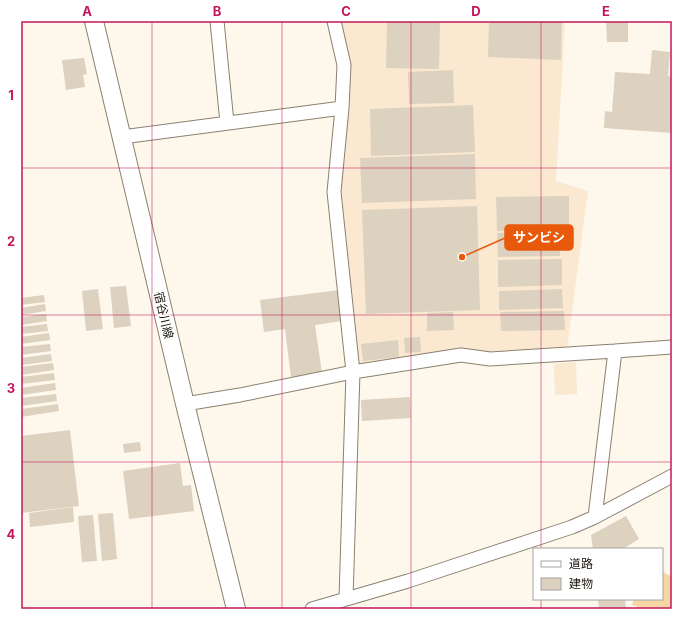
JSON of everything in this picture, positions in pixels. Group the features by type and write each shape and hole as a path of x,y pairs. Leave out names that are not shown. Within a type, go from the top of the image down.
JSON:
{"main road":[{"name":"宿谷川線","path":"94,21 185,404 236,609"}],"street":[{"path":"217,21 227,123"},
{"path":"334,21 344,65 342,108 334,192 354,372 346,599"},
{"path":"122,137 342,108"},
{"path":"185,404 240,395 354,372 460,355 490,359 672,347"},
{"path":"595,518 615,350"},
{"path":"312,609 408,581 572,527 595,518 672,476"}],"shaded area":[{"path":"339,21 565,21 556,181 588,191 567,349 362,365 357,363 338,191 351,73"},
{"path":"576,362 577,394 555,395 554,364"},
{"path":"663,572 672,577 672,609 643,609 632,605 634,600 663,600"}],"building":[{"path":"387,21 440,21 439,69 386,68"},
{"path":"489,21 562,21 561,60 488,57"},
{"path":"606,21 628,21 628,42 607,42"},
{"path":"652,50 670,52 668,76 672,77 672,133 604,128 605,111 612,112 615,72 650,74"},
{"path":"84,58 87,74 83,75 85,87 66,90 62,60"},
{"path":"453,70 454,103 409,104 408,72"},
{"path":"473,105 475,152 371,156 370,109"},
{"path":"475,154 476,199 362,203 360,158"},
{"path":"569,196 569,230 497,231 496,197"},
{"path":"477,206 480,310 366,314 362,210"},
{"path":"560,232 560,256 498,257 497,233"},
{"path":"562,259 562,285 498,287 498,260"},
{"path":"126,286 131,326 114,328 110,287"},
{"path":"98,289 103,329 86,331 82,291"},
{"path":"562,289 563,308 499,310 499,291"},
{"path":"339,290 342,321 315,325 322,373 291,377 285,329 264,332 260,300"},
{"path":"44,295 45,302 21,305 21,298"},
{"path":"45,304 46,311 21,315 21,308"},
{"path":"564,311 565,330 501,331 500,312"},
{"path":"453,312 454,330 427,331 427,313"},
{"path":"46,314 47,321 21,325 21,317"},
{"path":"47,324 48,331 21,334 21,327"},
{"path":"49,333 50,340 21,344 21,337"},
{"path":"420,337 421,352 405,353 404,338"},
{"path":"398,340 399,357 363,361 361,344"},
{"path":"50,344 51,351 21,355 21,347"},
{"path":"51,354 52,361 21,365 21,358"},
{"path":"53,363 54,370 21,375 21,367"},
{"path":"54,373 55,380 21,384 21,377"},
{"path":"55,383 56,390 21,395 21,388"},
{"path":"56,394 57,401 21,406 21,398"},
{"path":"410,397 411,418 362,421 361,400"},
{"path":"58,404 59,411 21,417 21,409"},
{"path":"70,430 79,506 21,513 21,436"},
{"path":"140,442 141,451 124,453 123,444"},
{"path":"180,463 183,486 191,485 194,511 129,519 123,471"},
{"path":"73,507 74,522 30,527 29,513"},
{"path":"113,513 117,559 102,561 98,514"},
{"path":"93,515 97,561 82,562 78,516"},
{"path":"626,516 639,539 625,548 593,548 591,535"},
{"path":"598,600 625,600 626,609 599,609"}],"place":[{"name":"サンビシ","path":"462,257"}]}
